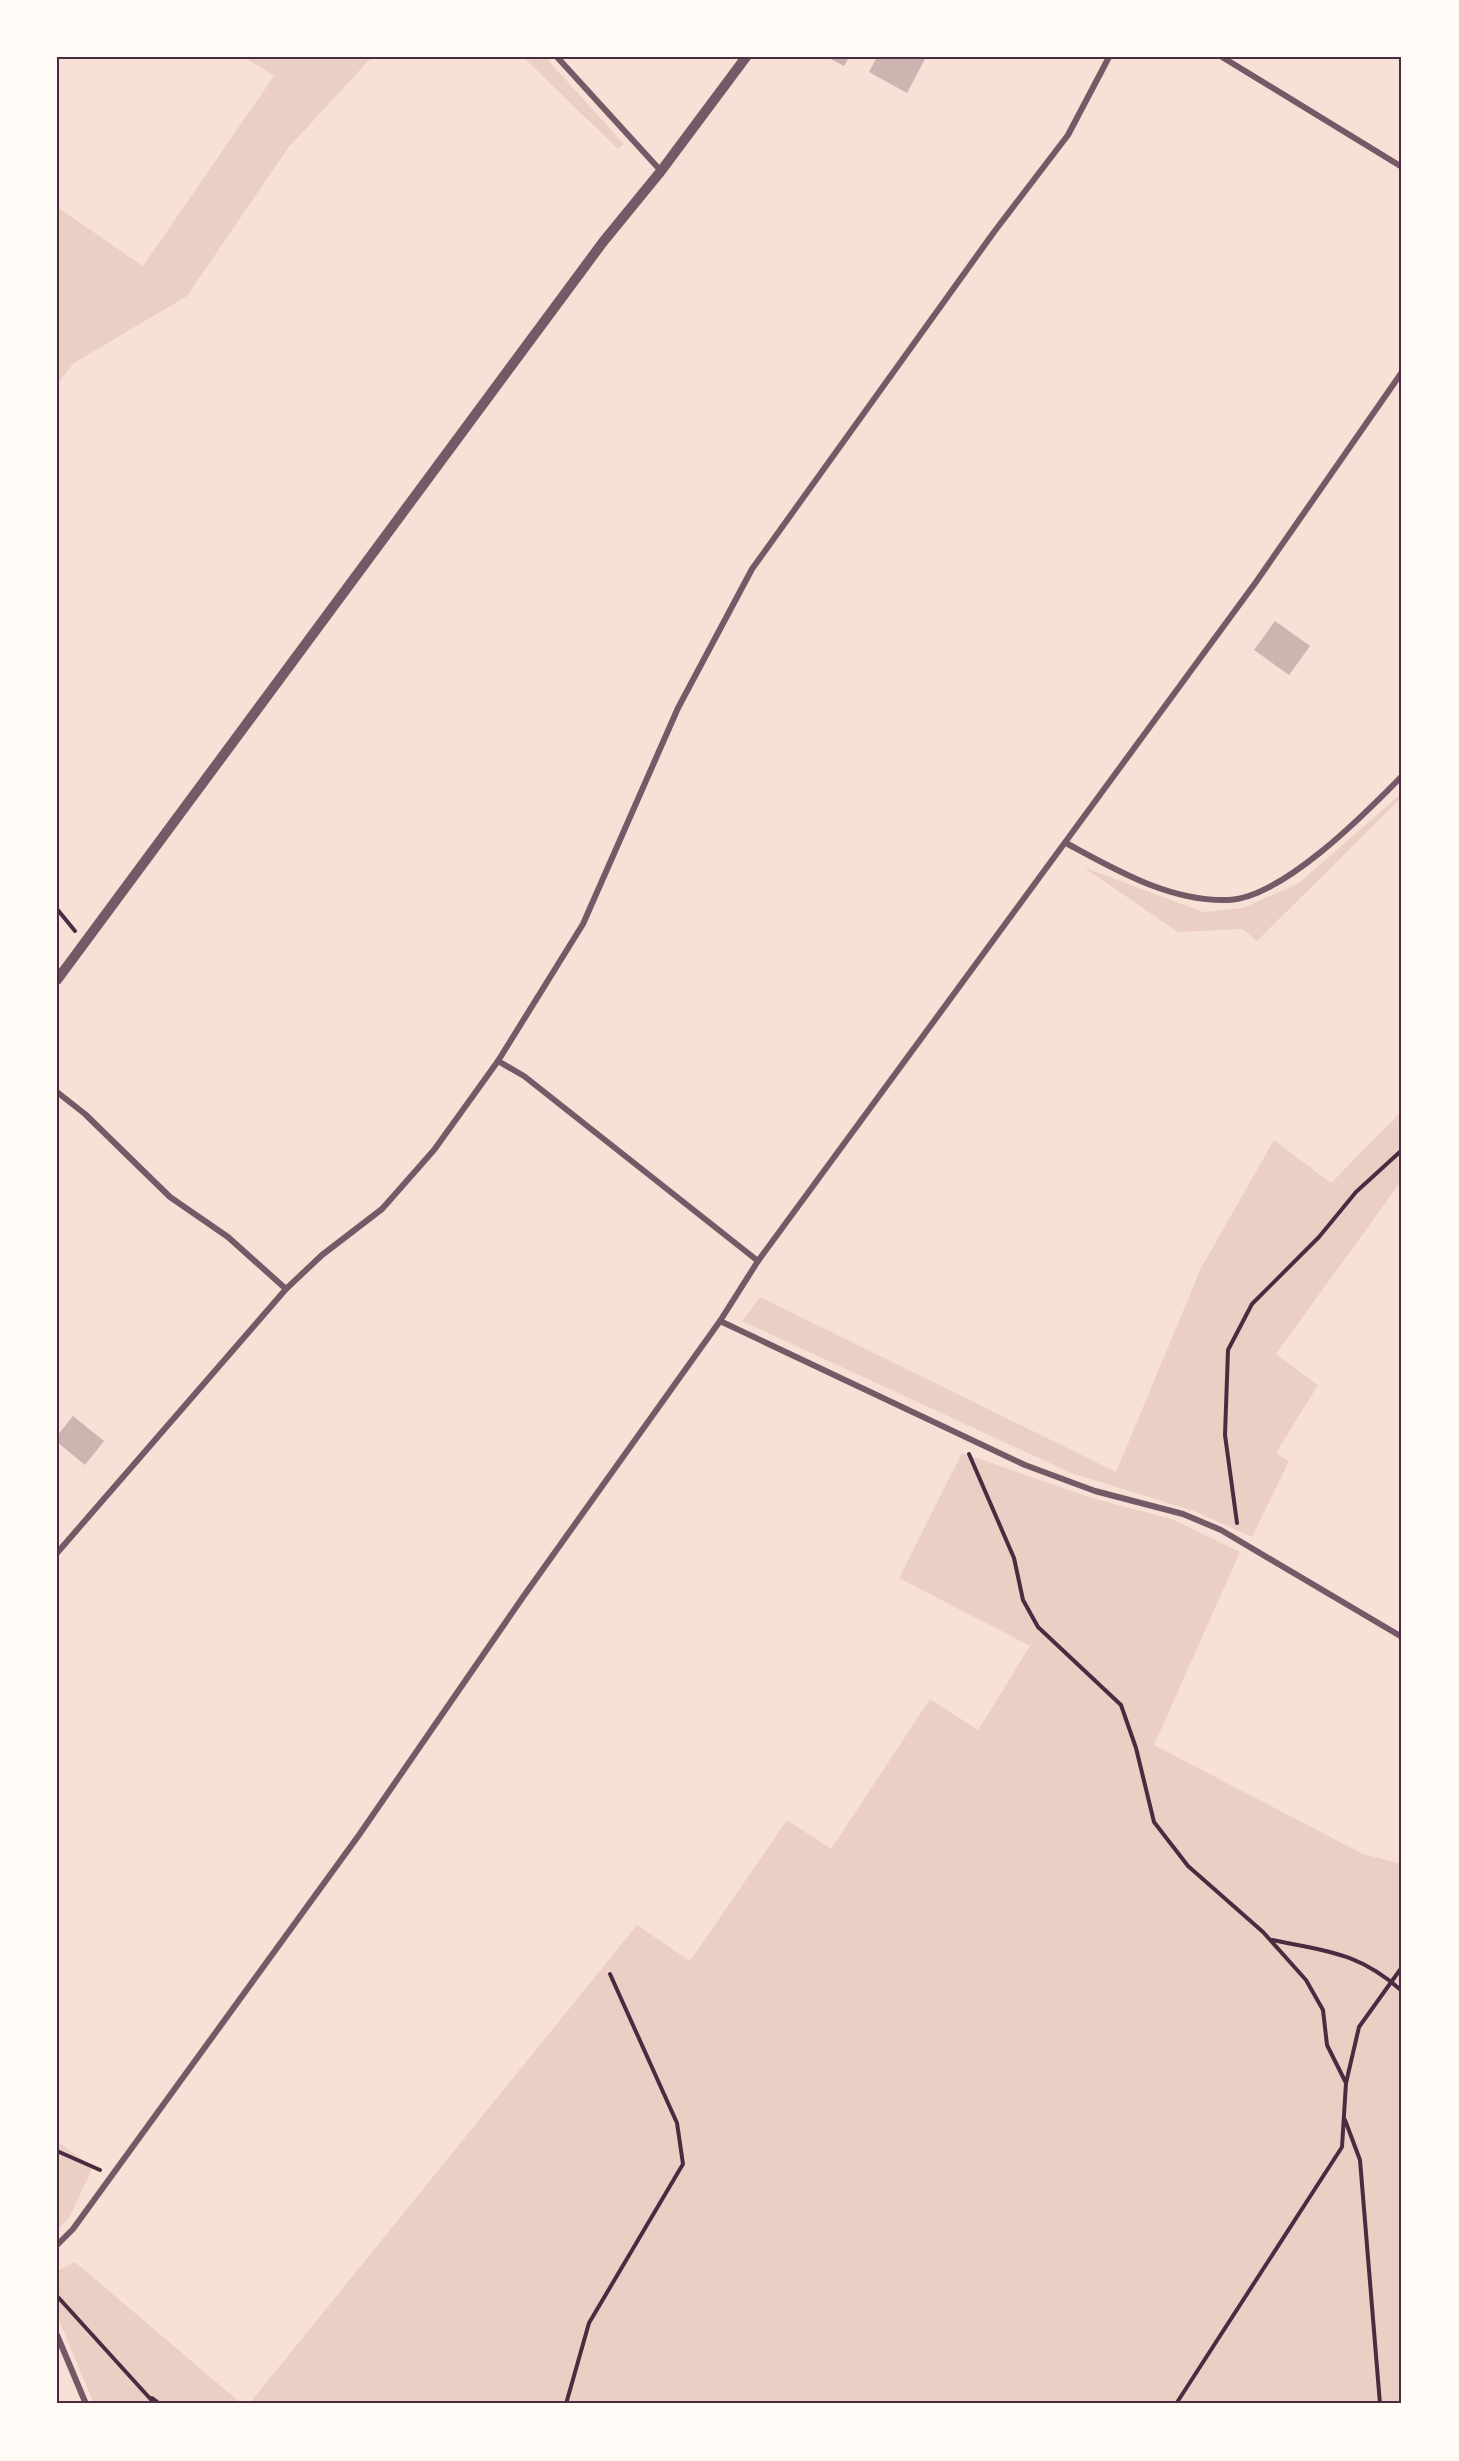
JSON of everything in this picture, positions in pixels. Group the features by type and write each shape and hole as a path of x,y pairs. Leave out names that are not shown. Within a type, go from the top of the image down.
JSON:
{"street":[{"path":"557,57 661,171"},
{"path":"57,980 596,252 661,171 746,57"},
{"path":"57,1553 286,1289 322,1255 382,1209 434,1150 498,1061 583,924 678,708 752,569 987,241 1068,135 1109,57"},
{"path":"1222,57 1402,168"},
{"path":"57,2245 73,2229 359,1835 523,1597 720,1321 758,1261 1256,582 1402,372"},
{"path":"1066,843 1125,874 1158,888 1189,896 1230,900 1260,893 1288,877 1372,807 1402,776"},
{"path":"498,1061 524,1076 758,1261"},
{"path":"57,1092 85,1114 170,1197 228,1237 286,1289"},
{"path":"720,1321 1025,1465 1095,1491 1183,1514 1221,1530 1402,1637"},
{"path":"57,2335 86,2404"}],"path":[{"path":"57,909 84,944"},
{"path":"1240,1542 1225,1435 1228,1350 1252,1304 1319,1236 1356,1192 1402,1150"},
{"path":"961,1435 1014,1558 1023,1600 1038,1627 1121,1705 1136,1748 1154,1822 1188,1866 1271,1940 1306,1980 1323,2010 1327,2045 1346,2083"},
{"path":"1271,1940 1348,1955 1392,1982 1402,1991"},
{"path":"1176,2404 1342,2146 1346,2083 1359,2027 1402,1967"},
{"path":"566,2404 589,2323 683,2164 677,2122 610,1974"},
{"path":"1344,2116 1360,2160 1380,2404"},
{"path":"57,2151 112,2176"},
{"path":"57,2296 155,2404"},
{"path":"149,2396 160,2404"}],"shaded area":[{"path":"244,57 372,57 288,148 187,296 74,363 57,384 57,207 143,266 274,76"},
{"path":"523,57 545,57 624,144 618,149"},
{"path":"1402,793 1402,797 1257,941 1242,929 1178,932 1083,867 1203,912 1243,908 1299,883"},
{"path":"1402,1111 1402,1180 1276,1354 1318,1385 1276,1453 1289,1461 1252,1537 1194,1511 1071,1473 742,1321 760,1297 1116,1472 1201,1268 1274,1140 1331,1183"},
{"path":"962,1453 1095,1499 1172,1519 1240,1552 1154,1745 1363,1854 1402,1864 1402,2404 249,2404 637,1925 690,1961 787,1820 831,1849 930,1699 978,1730 1030,1646 899,1578"},
{"path":"57,2141 93,2167 69,2218 57,2230"},
{"path":"75,2262 242,2404 94,2404 57,2315 57,2271"}],"building":[{"path":"827,57 849,57 844,66"},
{"path":"877,57 926,57 907,93 869,72"},
{"path":"1275,621 1310,646 1289,675 1254,650"},
{"path":"73,1416 104,1441 85,1465 57,1442 57,1436"}]}
